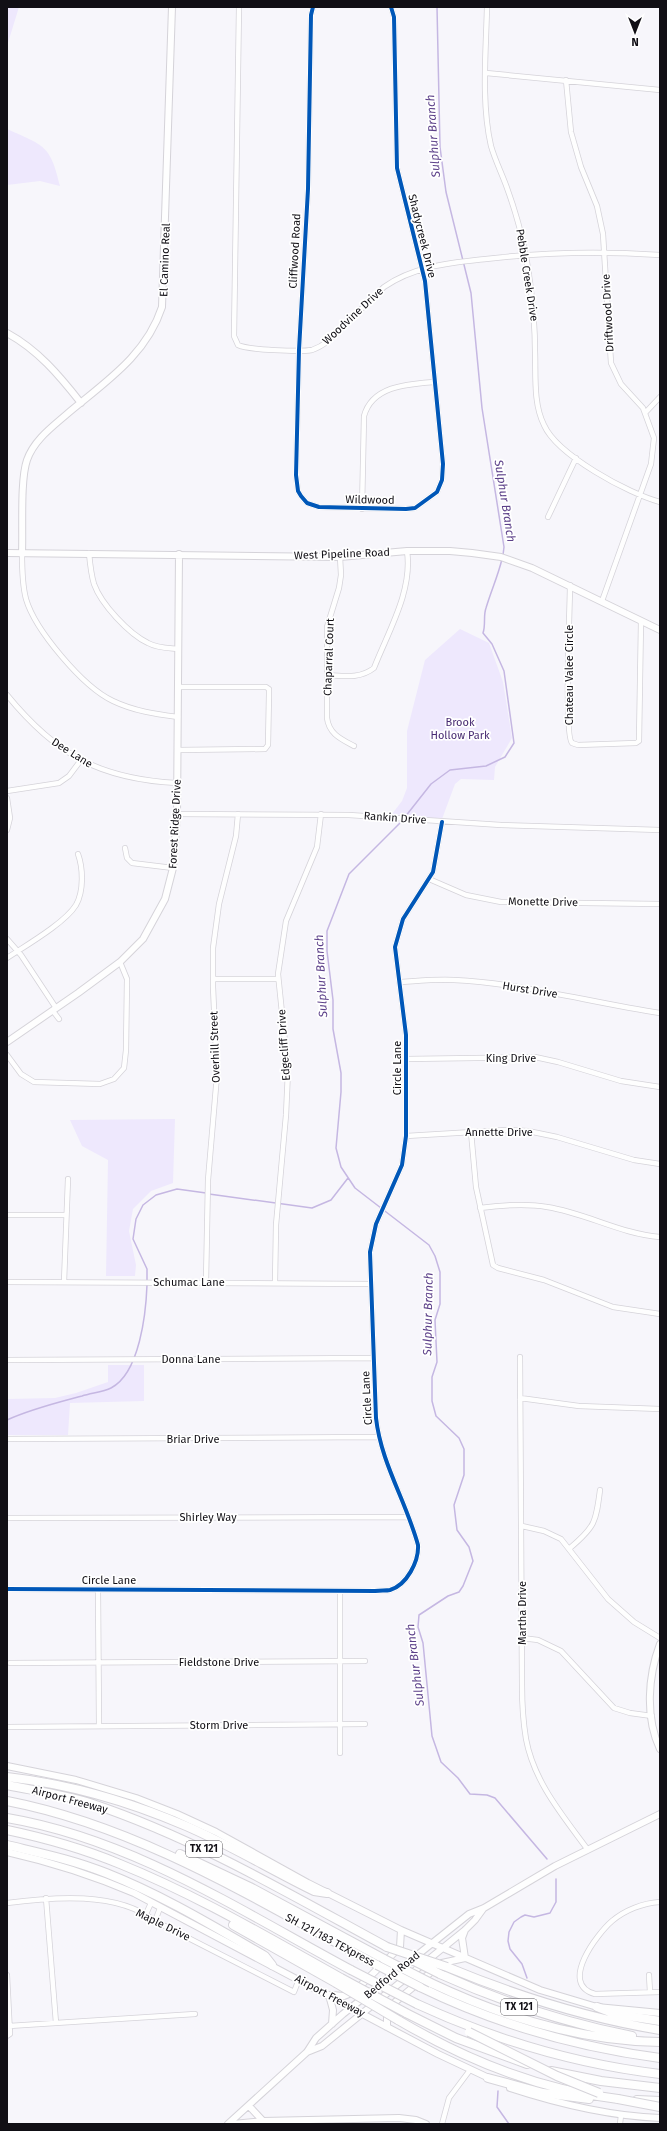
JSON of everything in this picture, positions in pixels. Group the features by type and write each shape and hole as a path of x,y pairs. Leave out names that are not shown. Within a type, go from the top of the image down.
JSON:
{"highway":[{"path":"7,1777 68,1786 123,1802 187,1826 314,1891 327,1893"},
{"name":"Airport Freeway","path":"7,1785 91,1804 166,1832 222,1858 440,1974 502,2000 560,2020 660,2041"},
{"name":"SH 121/183 TEXpress","path":"7,1801 75,1818 152,1846 377,1965 420,1987 473,2011 532,2032 602,2049 660,2058"},
{"name":"SH 121/183 TEXpress","path":"7,1818 62,1830 134,1856 183,1879 351,1970 470,2030"},
{"name":"Airport Freeway","path":"7,1830 86,1851 120,1863 224,1914 338,1980 463,2041 538,2067 601,2081 660,2088"},
{"path":"7,1845 63,1859 106,1873 169,1901 265,1956 272,1965"},
{"path":"152,1846 176,1852 243,1883 431,1983 508,2016 551,2028 600,2037 660,2041"},
{"path":"387,1947 447,1967 503,1990 564,2010 605,2020 660,2030"},
{"path":"338,1980 398,2020 450,2050 482,2064 544,2084 598,2097 618,2099 660,2107"},
{"path":"597,2007 615,2014 660,2021"},
{"path":"470,2030 557,2076 618,2099"},
{"path":"470,2030 568,2059 660,2074"},
{"path":"488,2078 543,2093 568,2097 594,2100 660,2100"}],"main road":[{"name":"El Camino Real","path":"22,554 25,470 28,459 46,432 106,383 134,355 153,332 162,307 172,7"},
{"path":"7,333 21,340 44,359 81,403"},
{"name":"West Pipeline Road","path":"7,554 89,553 340,557 407,551 450,551 487,555 517,562 570,585 660,630"},
{"name":"Forest Ridge Drive","path":"7,1042 120,962 143,939 159,913 169,886 173,868 177,814 179,554"},
{"path":"660,1644 652,1674 652,1716 660,1749"},
{"name":"Airport Freeway","path":"7,1766 76,1780 136,1798 177,1814 216,1832 327,1893 401,1930 540,1990 597,2007 660,2013"},
{"name":"Bedford Road","path":"228,2124 307,2052 316,2038 332,2024 469,1914 484,1908 519,1886 660,1814"},
{"name":"Airport Freeway","path":"7,1852 63,1866 101,1879 272,1965 470,2070 511,2088 549,2101 621,2115 660,2118"},
{"name":"Bedford Road","path":"307,2052 322,2046 465,1930 484,1908"},
{"path":"332,2024 333,2010 329,1995 344,1996 354,1992 400,1947 401,1930"},
{"path":"387,2027 387,2015 394,2003 442,1962 465,1958 462,1938 465,1930"},
{"path":"249,2106 263,2121"},
{"path":"232,2124 263,2121 399,2118 416,2120 426,2124"}],"street":[{"name":"Woodvine Drive","path":"239,7 234,336 238,345 248,349 313,350 328,341 384,287 394,280 421,268 525,254 605,253 660,255"},
{"name":"Cliffwood Road","path":"301,496 298,490 296,475 299,350 308,189 311,15 313,7"},
{"name":"Shadycreek Drive","path":"391,7 394,16 397,168 425,282 433,382 443,464 442,480 437,492"},
{"name":"Pebble Creek Drive","path":"487,7 486,73 491,144 516,213 525,254 534,323 538,410 543,425 552,438 576,458 641,495 660,502"},
{"path":"486,73 660,90"},
{"name":"Driftwood Drive","path":"566,80 572,132 581,168 600,216 605,253 611,363 621,384 639,402 645,413 654,438 653,457 641,495 602,601"},
{"path":"362,508 364,416 366,410 370,403 387,390 406,384 433,382"},
{"path":"645,413 660,397"},
{"path":"548,517 576,458"},
{"name":"Wildwood","path":"301,496 306,503 319,507 415,508 437,492"},
{"path":"328,675 364,675 374,668 406,589 408,562 407,551"},
{"path":"89,553 94,585 113,613 134,634 149,644 163,648 178,649"},
{"path":"22,554 23,583 29,606 37,622 71,666 95,689 114,701 137,710 178,717"},
{"name":"Chaparral Court","path":"340,557 341,575 339,588 327,627 328,725 336,736 354,746"},
{"name":"Chateau Valee Circle","path":"570,585 568,704 569,736 572,743 578,745 629,744 639,741 641,621"},
{"path":"178,687 266,687 269,689 268,746 264,749 178,750"},
{"name":"Dee Lane","path":"7,695 29,721 45,735 81,760 99,769 123,777 152,781 177,782"},
{"path":"7,791 59,783 69,776 81,760"},
{"path":"7,798 10,818 7,830"},
{"name":"Rankin Drive","path":"177,814 321,814 442,822 660,830"},
{"name":"Overhill Street","path":"206,1282 207,1194 217,1076 213,948 219,904 236,836 238,814"},
{"name":"Edgecliff Drive","path":"275,1283 278,1204 286,1115 288,1071 278,979 279,963 286,921 317,847 321,814"},
{"name":"Circle Lane","path":"7,1589 390,1590 406,1579 416,1560 418,1549 379,1438 376,1418 371,1242 379,1218 402,1165 406,1136 405,1021 394,955 397,937 404,918 429,879 436,864 442,822"},
{"path":"125,848 127,858 132,862 173,868"},
{"path":"7,958 66,916 77,904 82,874 78,854"},
{"name":"Monette Drive","path":"429,879 466,894 501,902 660,904"},
{"path":"7,939 18,951 58,1019"},
{"path":"7,1055 22,1074 34,1082 100,1084 114,1079 124,1068 126,1050 127,979 120,962"},
{"path":"213,979 278,979"},
{"name":"Hurst Drive","path":"399,982 455,980 563,996 618,1007 660,1013"},
{"name":"King Drive","path":"406,1059 535,1057 558,1062 621,1082 660,1087"},
{"name":"Annette Drive","path":"406,1136 506,1130 536,1132 634,1160 660,1164"},
{"path":"471,1132 476,1187 494,1266 544,1280 601,1303 629,1310 660,1314"},
{"path":"64,1282 68,1179"},
{"path":"480,1208 512,1204 548,1207 619,1229 660,1237"},
{"path":"7,1215 66,1215"},
{"name":"Schumac Lane","path":"7,1282 371,1284"},
{"name":"Martha Drive","path":"520,1357 523,1710 530,1754 540,1779 555,1805 588,1850"},
{"name":"Donna Lane","path":"7,1360 374,1358"},
{"path":"520,1398 580,1406 660,1409"},
{"name":"Briar Drive","path":"7,1439 379,1438"},
{"path":"570,1548 591,1529 596,1519 600,1490"},
{"name":"Shirley Way","path":"7,1518 408,1517"},
{"path":"522,1526 557,1536 570,1548 608,1599 634,1622 660,1638"},
{"path":"98,1589 98,1726"},
{"path":"340,1591 340,1753"},
{"path":"522,1638 538,1640 561,1651 608,1703 618,1710 652,1716"},
{"name":"Fieldstone Drive","path":"10,1663 365,1661"},
{"name":"Storm Drive","path":"7,1727 365,1724"},
{"path":"46,1898 56,2023"},
{"name":"Maple Drive","path":"7,1903 46,1898 72,1898 116,1904 146,1914 155,1921 294,1992 299,1979"},
{"path":"660,1902 642,1904 612,1921 588,1949 580,1970 582,1984 590,1992 603,1994 660,1992"},
{"path":"146,1914 151,1903"},
{"path":"155,1921 160,1908"},
{"path":"7,1975 8,2035"},
{"path":"649,1975 650,1992"},
{"path":"9,2026 195,2014"},
{"path":"442,2124 449,2098 470,2070"},
{"path":"620,2124 621,2115"}],"green space":[{"path":"7,7 19,7 7,46"},
{"path":"7,129 37,143 44,148 53,162 60,186 40,181 7,185"},
{"name":"Brook Hollow Park","path":"460,629 489,643 503,682 512,738 495,767 494,780 461,779 455,784 442,819 392,814 402,801 407,788 407,731 425,660"},
{"path":"175,1119 173,1183 151,1191 133,1209 129,1231 136,1265 135,1276 106,1276 108,1160 82,1146 70,1120"},
{"path":"108,1365 144,1365 144,1401 70,1403 68,1435 7,1435 7,1399 55,1398 76,1393 108,1382"}],"waterway":[{"name":"Sulphur Branch","path":"437,7 440,147 446,192 471,293 482,408 504,547 503,555"},
{"name":"Sulphur Branch","path":"405,817 431,784 450,770 486,766 505,757 514,743 504,671 492,644 483,633 485,611 502,559"},
{"name":"Sulphur Branch","path":"403,820 349,874 327,931 327,951 333,1000 333,1029 341,1073 341,1092 336,1148 341,1167 355,1188 429,1245 435,1256 440,1272 440,1304 435,1320 437,1362 432,1377 432,1401 436,1416 459,1438 464,1449 464,1475 454,1505 457,1530 469,1547 473,1561 459,1592 448,1596 419,1615 418,1627 423,1643 432,1736 441,1762 458,1778 470,1794 487,1795 495,1798 547,1859"},
{"path":"209,1194 312,1208 331,1200 348,1178"},
{"path":"147,1281 147,1269 133,1239 136,1219 143,1205 156,1195 177,1189 206,1193"},
{"path":"7,1420 44,1406 111,1388 121,1380 129,1369 140,1341 147,1285"},
{"name":"Sulphur Branch","path":"527,1978 522,1964 510,1949 508,1941 509,1932 514,1922 525,1915 534,1917 550,1913 556,1902 556,1879"},
{"name":"Sulphur Branch","path":"498,2091 497,2107 509,2124"}],"cycle path":[{"path":"313,7 311,15 308,189 299,350 296,475 298,491 307,503 319,507 406,509 415,508 437,492 442,480 443,464 425,281 397,168 394,17 391,7"},
{"path":"7,1589 375,1591 390,1590 396,1587 402,1583 411,1572 418,1551 418,1545 383,1451 376,1418 370,1252 376,1224 402,1165 406,1136 406,1035 395,947 403,919 433,872 442,822"}]}
